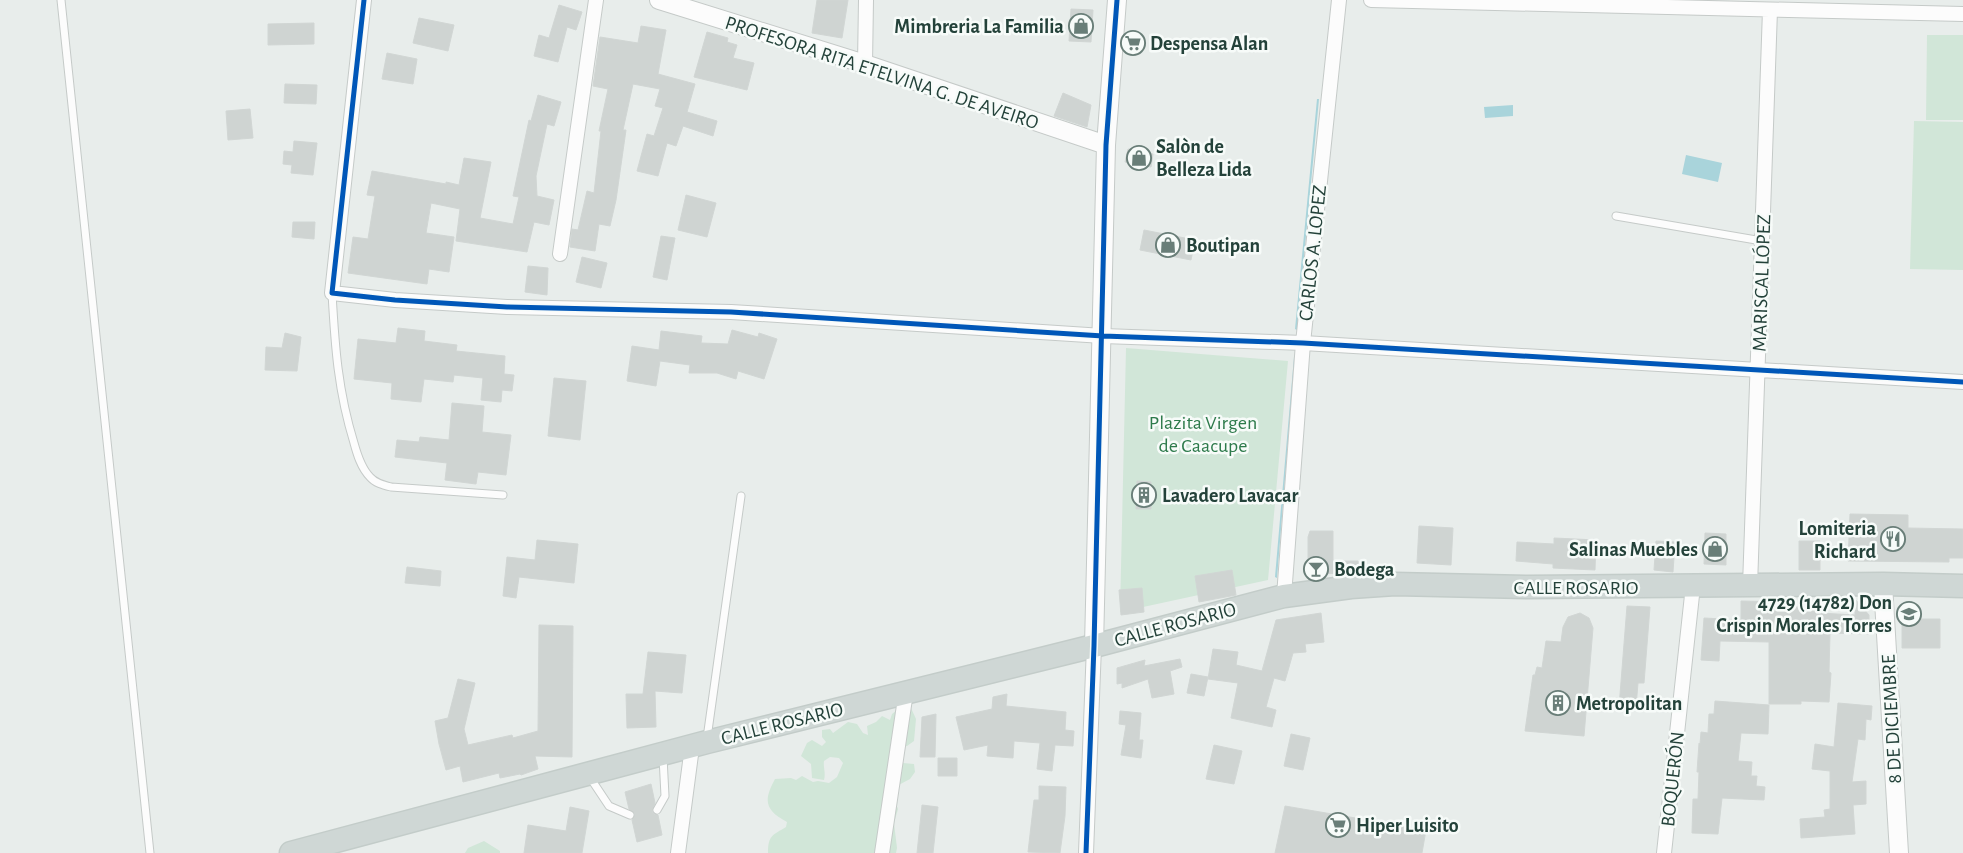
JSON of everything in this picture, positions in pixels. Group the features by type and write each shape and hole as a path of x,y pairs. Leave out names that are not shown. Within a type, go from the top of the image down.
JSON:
{"main road":[{"name":"CALLE ROSARIO","path":"292,853 699,744 1094,646 1284,596 1351,587 1395,584 1528,588 1882,584 1963,586"}],"street":[{"path":"364,0 332,293 395,300 507,307 731,312 1103,336 1303,342 1963,382"},
{"path":"560,254 596,0"},
{"name":"PROFESORA RITA ETELVINA G. DE AVEIRO","path":"658,0 865,64 1106,145"},
{"path":"865,64 866,0"},
{"path":"1086,853 1103,336 1106,145 1117,0"},
{"name":"CARLOS A. LOPEZ","path":"1284,596 1303,342 1339,0"},
{"path":"1371,0 1735,4 1770,10 1963,14"},
{"name":"MARISCAL LÓPEZ","path":"1750,586 1770,10"},
{"name":"8 DE DICIEMBRE","path":"1882,584 1899,853"},
{"name":"BOQUERÓN","path":"1664,853 1693,586"},
{"path":"882,853 906,692"},
{"path":"678,853 699,744"}],"lane":[{"path":"61,0 150,853"},
{"path":"1616,216 1762,241"},
{"path":"332,293 336,361 345,414 360,462 370,477 380,484 391,487 503,495"},
{"path":"699,744 742,496"},
{"path":"657,810 665,796 663,754"},
{"path":"588,774 609,806 630,815"}],"green space":[{"path":"1927,35 1963,35 1963,120 1926,120"},
{"path":"1914,121 1963,122 1963,270 1910,269"},
{"name":"Plazita Virgen de Caacupe","path":"1126,348 1288,361 1268,580 1120,612"},
{"path":"902,706 911,708 916,719 914,741 907,746 901,747 898,759 903,763 914,764 915,772 910,779 893,788 893,796 898,809 894,823 896,853 768,853 770,839 786,827 787,822 774,813 768,804 769,793 775,779 791,778 796,780 802,776 813,782 829,783 837,777 843,763 839,758 830,757 824,761 824,780 812,778 811,764 801,756 807,743 812,740 822,746 826,742 822,737 822,730 830,729 833,733 848,722 857,724 863,733 868,735 867,726 876,722 882,716 890,720 892,714"},
{"path":"484,841 500,851 500,853 465,853 468,848"}],"water":[{"path":"1317,99 1319,99 1297,330 1295,329"},
{"path":"1513,105 1513,116 1485,118 1484,107"},
{"path":"1686,155 1722,163 1718,182 1682,174"},
{"path":"1295,357 1277,578 1275,577"}],"building":[{"path":"817,0 848,0 842,38 812,33"},
{"path":"559,5 582,12 576,30 567,27 558,62 534,56 539,35 549,38"},
{"name":"Mimbreria La Familia","path":"1071,9 1093,10 1091,42 1069,41"},
{"path":"419,18 454,25 448,51 413,43"},
{"path":"314,23 314,44 268,45 268,24"},
{"path":"641,26 666,30 658,74 695,84 687,112 717,121 713,136 683,126 676,146 667,143 658,176 637,171 647,134 654,136 663,108 655,106 660,89 633,84 623,130 626,130 616,200 610,226 599,224 595,251 570,247 572,229 578,230 587,191 594,193 601,131 599,131 608,89 593,86 600,37 638,43"},
{"path":"707,32 728,38 727,42 737,45 733,58 754,63 747,90 694,77"},
{"path":"387,53 417,59 413,84 382,79"},
{"path":"285,84 317,85 316,104 284,103"},
{"path":"1063,93 1091,105 1087,127 1054,116"},
{"path":"538,95 561,102 554,126 547,124 536,176 537,196 554,200 549,225 534,222 527,252 456,241 460,209 431,203 426,233 454,237 449,272 429,269 427,284 348,273 353,237 368,239 375,196 367,195 372,171 459,185 464,158 491,162 480,218 513,224 519,197 513,196 529,120 531,121"},
{"path":"250,109 253,138 228,140 226,111"},
{"path":"294,141 317,143 313,175 291,173 292,165 283,164 284,151 293,152"},
{"name":"Salòn de Belleza Lida","path":"1128,149 1153,154 1151,167 1125,162"},
{"path":"686,195 716,203 707,237 678,230"},
{"path":"293,222 315,222 314,239 292,237"},
{"name":"Boutipan","path":"1144,230 1195,240 1191,260 1140,250"},
{"path":"661,236 675,238 667,280 653,277"},
{"path":"582,257 607,263 601,288 576,282"},
{"path":"528,266 548,268 547,295 525,292"},
{"path":"398,328 425,331 424,341 457,345 456,351 505,356 504,374 514,375 512,391 502,390 501,402 481,400 483,378 454,375 453,382 424,379 421,402 391,399 392,383 354,379 358,339 396,343"},
{"path":"732,330 758,337 759,333 777,339 764,379 738,371 736,379 717,373 689,373 690,365 660,361 656,386 627,381 632,346 659,350 661,331 702,336 701,343 728,344"},
{"path":"285,333 301,337 297,371 265,370 266,347 282,348"},
{"path":"554,378 586,381 580,440 548,436"},
{"path":"452,403 484,406 482,432 511,435 506,475 478,472 476,484 445,480 447,463 395,457 397,440 419,442 420,437 449,440"},
{"name":"Lavadero Lavacar","path":"1137,481 1151,482 1151,509 1136,509"},
{"path":"1850,514 1908,515 1908,528 1963,529 1963,558 1949,558 1949,562 1848,561"},
{"path":"1419,526 1453,528 1451,565 1417,563"},
{"path":"1310,531 1333,531 1333,561 1358,561 1359,573 1308,574 1308,537"},
{"name":"Salinas Muebles","path":"1705,533 1726,534 1726,565 1704,564"},
{"path":"1554,538 1596,540 1595,570 1553,568 1553,564 1516,561 1517,542 1554,544"},
{"path":"537,540 578,544 574,583 519,577 516,598 503,596 507,557 535,560"},
{"path":"1656,541 1675,542 1673,572 1654,570"},
{"path":"1799,541 1820,541 1820,570 1799,570"},
{"path":"407,567 441,571 440,586 405,583"},
{"path":"1232,570 1236,595 1199,602 1195,576"},
{"path":"1142,588 1144,612 1121,615 1119,590"},
{"path":"1855,599 1869,615 1869,634 1830,633 1829,672 1831,673 1829,702 1801,701 1801,704 1769,704 1769,642 1720,641 1719,661 1701,660 1704,618 1741,620 1741,601 1788,602 1787,606 1819,608 1819,613 1855,615"},
{"path":"1627,606 1650,607 1644,683 1638,683 1636,707 1619,707"},
{"path":"1321,613 1324,642 1305,644 1306,652 1293,653 1285,681 1274,678 1266,707 1276,710 1272,727 1231,718 1238,683 1208,679 1213,649 1238,652 1236,665 1262,671 1276,620"},
{"name":"Metropolitan","path":"1580,613 1589,618 1593,628 1584,736 1525,731 1533,675 1535,675 1537,667 1542,668 1546,641 1561,642 1563,627 1568,617"},
{"path":"1902,619 1940,619 1940,648 1902,648"},
{"path":"539,625 573,626 572,757 535,756 538,769 521,775 500,778 499,773 463,782 460,766 446,770 435,721 448,718 458,679 475,683 464,729 468,745 512,735 513,738 538,731"},
{"path":"648,652 686,655 682,693 655,691 656,727 627,728 626,694 643,694"},
{"path":"1180,659 1182,667 1170,671 1174,694 1152,698 1148,679 1122,688 1122,683 1117,684 1117,668 1145,660 1144,666"},
{"path":"1191,674 1208,677 1204,696 1187,693"},
{"path":"1007,694 1006,706 1066,712 1065,730 1074,731 1073,746 1055,745 1052,771 1037,769 1040,743 1014,741 1013,758 987,756 988,745 964,750 956,717 992,709 993,697"},
{"path":"1715,701 1769,705 1768,734 1741,733 1738,761 1752,762 1751,776 1757,776 1756,786 1765,787 1764,800 1722,798 1718,834 1692,833 1693,799 1698,799 1699,743 1701,732 1708,733 1709,714 1714,714"},
{"path":"1838,703 1872,706 1871,720 1866,719 1865,740 1858,739 1852,782 1866,781 1866,804 1853,805 1855,834 1801,838 1800,819 1825,817 1824,810 1830,809 1830,771 1812,769 1815,744 1834,747"},
{"path":"1120,711 1141,713 1139,740 1143,740 1141,758 1121,755 1126,725 1119,724"},
{"path":"936,714 935,757 920,757 922,717"},
{"path":"1291,734 1310,738 1303,770 1284,766"},
{"path":"1214,745 1242,751 1234,784 1206,779"},
{"path":"938,758 957,758 957,776 938,776"},
{"path":"651,784 655,803 652,811 658,815 662,835 637,842 632,820 635,814 629,809 625,792"},
{"path":"1039,786 1066,787 1065,816 1060,853 1028,852 1034,800 1039,800"},
{"path":"922,805 938,807 933,853 917,853"},
{"name":"Hiper Luisito","path":"1285,806 1426,830 1422,853 1275,853"},
{"path":"570,807 589,811 582,853 524,853 528,825 566,831"}],"cycle path":[{"path":"364,0 332,293 395,300 507,307 731,312 1103,336 1303,343 1963,382"},
{"path":"1086,853 1094,646 1106,145 1117,0"}],"place":[{"name":"Mimbreria La Familia","path":"1081,26"},
{"name":"Despensa Alan","path":"1133,43"},
{"name":"Salòn de Belleza Lida","path":"1139,158"},
{"name":"Boutipan","path":"1168,245"},
{"name":"Lavadero Lavacar","path":"1144,495"},
{"name":"Lomiteria Richard","path":"1893,539"},
{"name":"Salinas Muebles","path":"1715,549"},
{"name":"Bodega","path":"1316,569"},
{"name":"4729 (14782) Don Crispin Morales Torres","path":"1909,614"},
{"name":"Metropolitan","path":"1558,703"},
{"name":"Hiper Luisito","path":"1338,825"}]}
